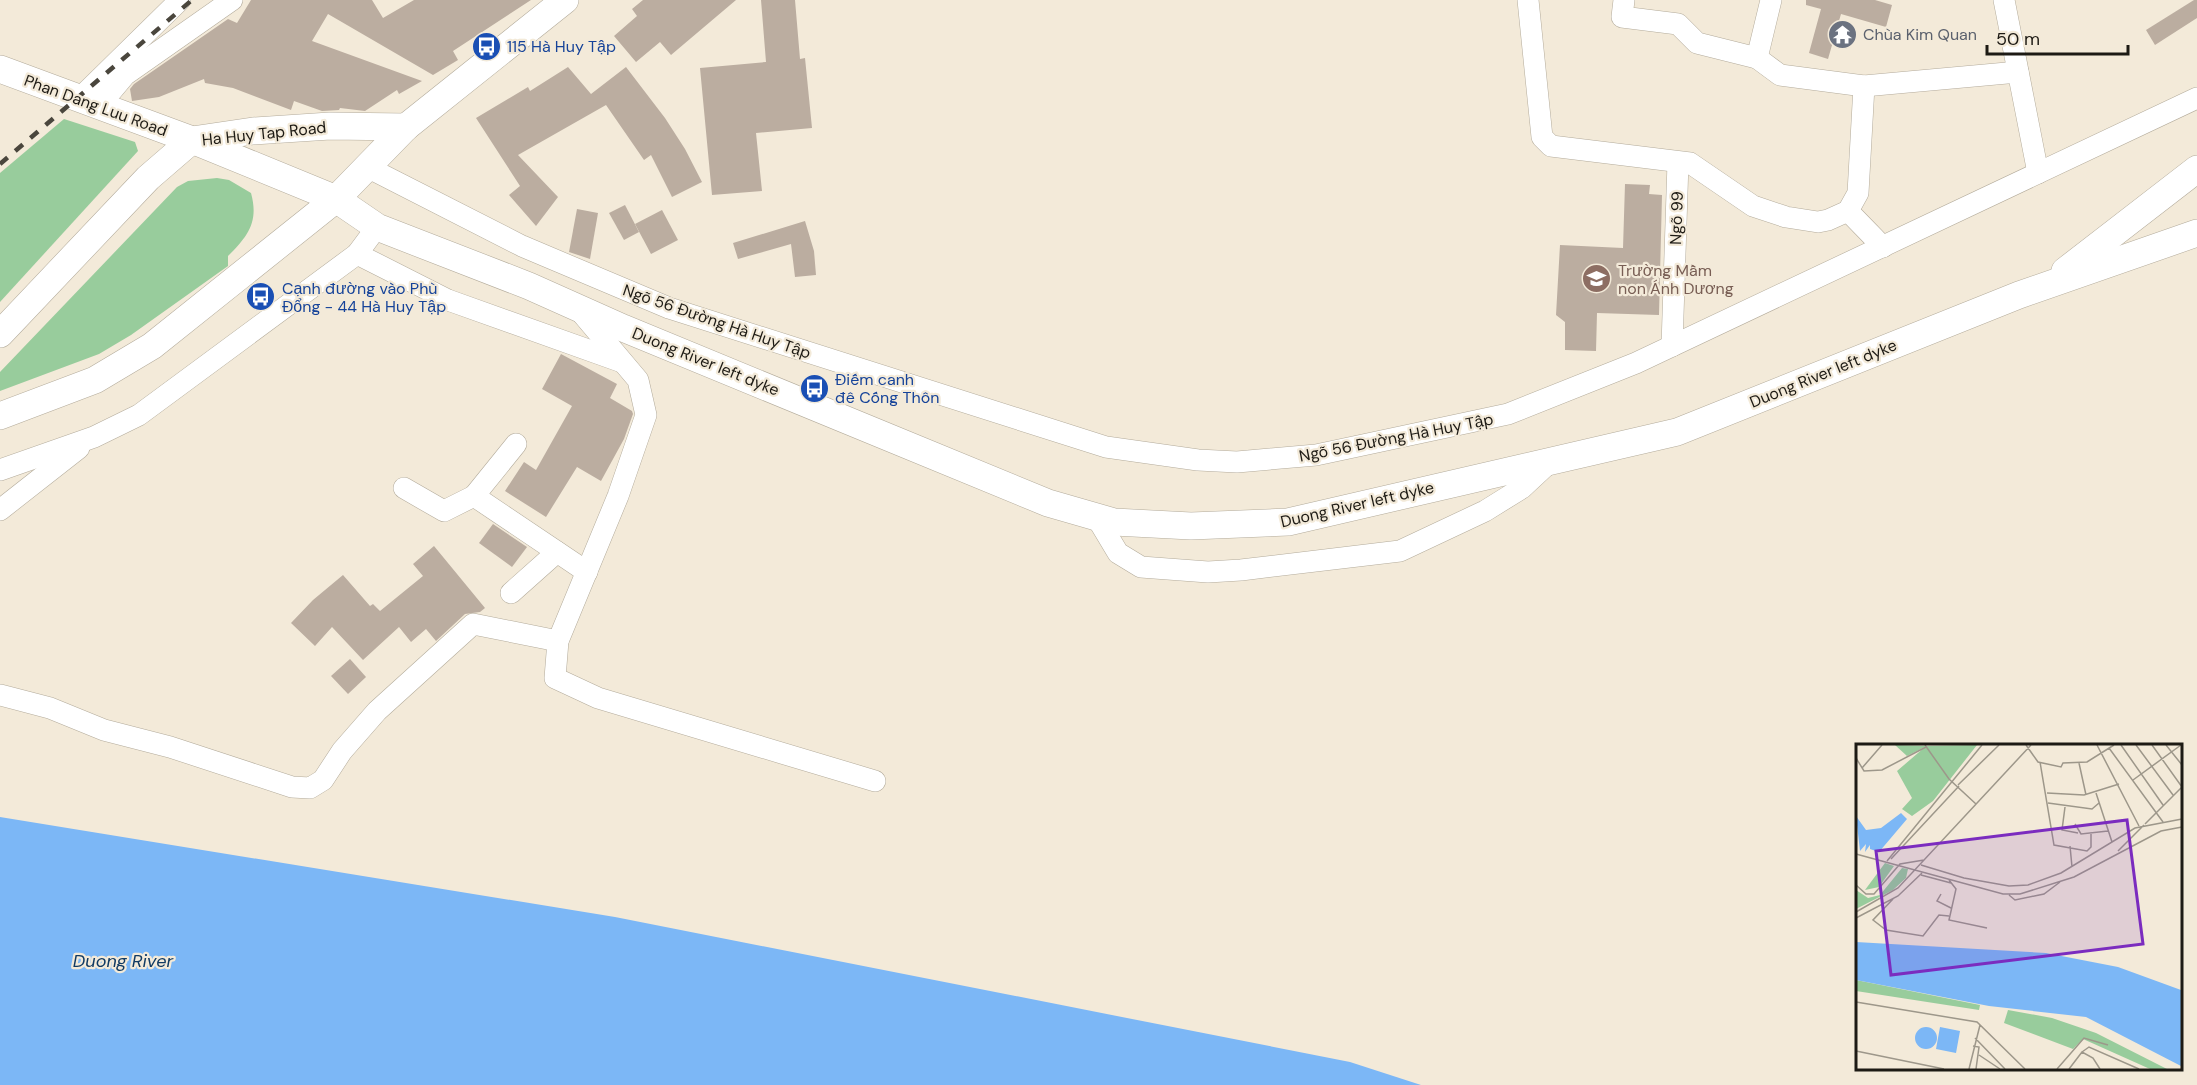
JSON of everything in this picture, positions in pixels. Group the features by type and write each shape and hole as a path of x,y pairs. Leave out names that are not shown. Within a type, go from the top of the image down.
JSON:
{"main road":[{"path":"0,416 95,380 152,346 336,200 406,127 565,0"},
{"name":"Phan Dang Luu Road","path":"0,69 192,140"},
{"name":"Ha Huy Tap Road","path":"0,334 148,178 192,140 253,131 330,126 406,127"},
{"name":"Duong River left dyke","path":"192,140 336,200 377,227 576,306 1048,503 1114,522 1191,526 1288,522 1677,432 2048,285 2197,233"},
{"path":"2048,285 2197,169"}],"street":[{"path":"89,102 180,0"},
{"path":"89,102 232,0"},
{"path":"1528,0 1542,137 1546,142 1551,146 1690,163 1753,206 1786,217 1818,222 1839,217 1855,202 1860,183 1864,86"},
{"path":"1624,0 1622,17 1678,24 1696,43 1757,58 1780,75 1864,86 2018,72"},
{"path":"1757,58 1771,0"},
{"path":"2004,0 2038,173"},
{"name":"Ngõ 56 Đường Hà Huy Tập","path":"368,167 522,246 669,308 1106,447 1152,456 1237,462 1316,455 1357,448 1508,414 1625,368 2197,98"},
{"name":"Ngõ 99","path":"1672,346 1678,162"},
{"path":"1848,211 1883,247"},
{"path":"0,470 94,437 139,415 357,254 377,227"},
{"path":"357,254 448,300 623,362"},
{"path":"576,306 638,380 646,415 618,496 558,641 555,678 597,698 874,781"},
{"path":"0,510 94,437"},
{"path":"404,488 444,511 474,496 516,444"},
{"path":"1096,518 1118,553 1141,567 1171,571 1230,570 1400,551 1485,511 1522,488 1554,459"},
{"path":"474,496 587,572"},
{"path":"511,593 557,552"},
{"path":"0,695 50,708 104,730 170,747 292,787 310,788 323,780 342,751 377,711 473,624 558,641"}],"green space":[{"path":"64,119 135,142 138,151 0,302 0,173"},
{"path":"217,178 229,180 251,193 253,203 254,212 250,228 228,256 228,266 131,335 99,354 0,391 0,372 177,187 188,181"}],"water":[{"name":"Duong River","path":"0,817 615,917 1350,1062 1421,1085 0,1085"}],"building":[{"path":"251,0 372,0 383,18 414,0 531,0 453,51 458,60 433,75 328,14 312,41 422,81 399,94 397,90 365,111 340,108 339,110 322,111 294,101 291,110 233,88 205,83 204,79 159,97 132,101 130,89 134,84 228,19 237,23"},
{"path":"643,0 736,0 671,55 660,42 636,62 614,36 637,16 632,9"},
{"path":"761,0 795,0 800,59 805,58 812,128 756,133 762,191 712,195 700,68 766,62"},
{"path":"1806,0 1875,0 1892,5 1886,27 1841,14 1828,59 1809,53 1821,9 1806,5"},
{"path":"2197,0 2197,18 2155,45 2146,30"},
{"path":"568,67 591,94 626,67 665,118 702,182 672,197 651,155 644,160 606,105 518,155 558,197 536,226 509,195 520,186 476,118 528,87 530,91"},
{"path":"1625,184 1650,185 1649,194 1662,195 1659,315 1597,313 1596,351 1565,350 1565,322 1556,315 1560,245 1623,248"},
{"path":"625,205 639,232 624,240 609,213"},
{"path":"577,209 598,213 590,259 569,252"},
{"path":"662,210 678,240 651,254 635,224"},
{"path":"805,221 814,251 816,275 795,277 791,244 738,259 733,243"},
{"path":"561,354 617,384 610,398 632,411 633,414 624,439 601,481 577,467 546,517 505,491 524,462 536,470 572,406 542,389"},
{"path":"493,524 527,547 512,567 479,543"},
{"path":"434,546 485,608 480,612 465,614 436,641 426,629 411,642 399,627 363,660 332,627 315,646 291,623 313,600 343,575 370,606 373,604 380,611 423,576 413,564"},
{"path":"350,659 366,677 348,694 331,676"}],"railway":[{"path":"0,164 192,0"}],"place":[{"name":"Chùa Kim Quan","path":"1842,34"},
{"name":"115 Hà Huy Tập","path":"486,46"},
{"name":"Trường Mầm non Ánh Dương","path":"1597,279"},
{"name":"Cạnh đường vào Phù Đổng - 44 Hà Huy Tập","path":"261,297"},
{"name":"Điếm canh đê Cống Thôn","path":"814,388"}]}
